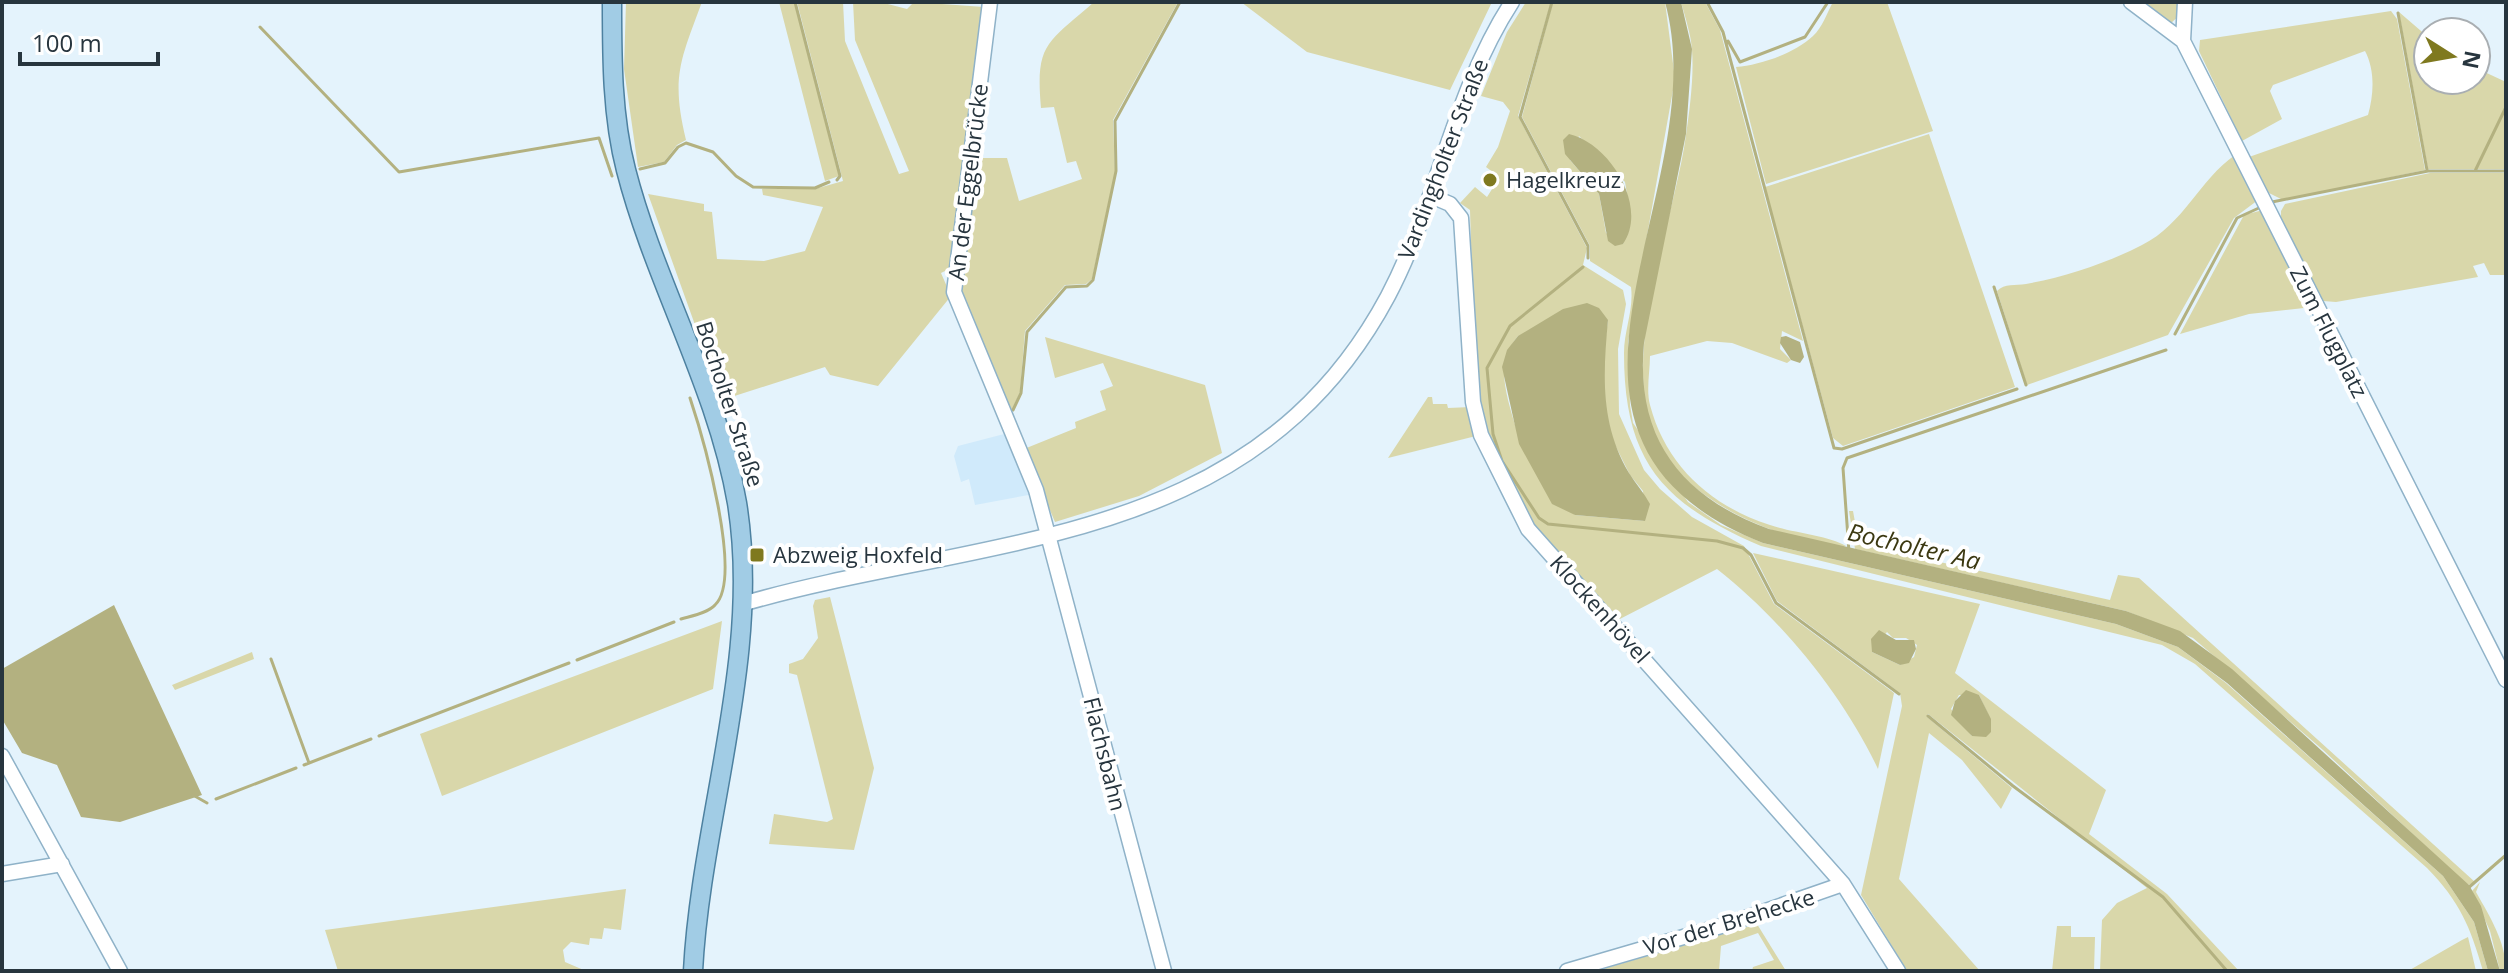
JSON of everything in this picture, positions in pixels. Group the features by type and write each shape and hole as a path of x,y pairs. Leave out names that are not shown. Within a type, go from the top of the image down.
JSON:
{"main road":[{"name":"Bocholter Straße","path":"612,2 613,78 621,149 645,229 721,437 737,502 742,555 742,604 732,692 699,899 693,971"}],"street":[{"name":"An der Eggelbrücke","path":"990,2 954,292 1036,490 1050,535"},
{"name":"Vardingholter Straße","path":"742,604 1088,527 1158,503 1198,483 1257,446 1307,404 1339,369 1374,320 1411,250 1473,73 1512,2"},
{"name":"Zum Flugplatz","path":"2131,2 2183,41 2506,680"},
{"path":"2183,41 2185,2"},
{"name":"Klockenhövel","path":"1431,196 1450,204 1461,218 1473,402 1481,435 1528,529 1843,884 1898,971"},
{"name":"Flachsbahn","path":"1050,535 1108,768 1164,971"},
{"path":"2,756 120,971"},
{"path":"2,874 62,864"},
{"name":"Vor der Brehecke","path":"1567,971 1728,924 1843,884"}],"shaded area":[{"path":"626,2 702,2 680,70 679,101 686,140 677,145 664,162 638,167 624,69"},
{"path":"779,2 795,2 839,176 825,181"},
{"path":"797,2 843,2 845,41 899,174 909,171 855,40 853,2 880,2 907,9 914,2 984,7 953,267 941,273 951,296 878,386 830,375 825,367 722,400 648,194 704,204 704,211 712,212 717,259 764,261 805,251 823,207 763,195 762,189 815,189 843,181"},
{"path":"1094,2 1178,2 1113,120 1115,172 1092,279 1086,284 1065,285 1025,331 1020,392 1010,414 960,293 976,158 1007,158 1019,201 1082,179 1076,161 1067,163 1054,107 1041,108 1040,69 1043,56 1055,36"},
{"path":"1241,2 1492,2 1450,90 1307,52"},
{"path":"1526,2 1551,2 1518,116 1587,248 1583,265 1623,290 1626,304 1618,349 1619,414 1644,470 1692,517 1744,546 1774,604 1894,693 1878,769 1847,714 1809,660 1765,611 1717,569 1616,621 1530,524 1496,460 1476,401 1470,210 1460,203 1475,187 1487,197 1494,186 1494,173 1486,167 1498,147 1510,111 1503,102 1481,96 1507,32","holes":["1608,320 1603,358 1605,405 1612,439 1630,475 1643,491 1645,521 1575,515 1532,463 1519,437 1508,400 1504,366 1508,351 1518,336"]},
{"path":"1553,2 1665,2 1675,79 1628,342 1630,405 1633,423 1688,502 1721,525 1763,543 2116,624 2178,647 2226,683 2443,876 2474,922 2488,971 2483,971 2456,904 2427,868 2195,664 2162,645 1761,546 1698,513 1675,495 1656,475 1642,451 1632,423 1624,353 1631,287 1590,261 1590,246 1522,117","holes":["1579,136 1625,182 1631,218 1623,244 1606,233 1599,194 1570,160"]},
{"path":"1665,2 1681,2 1692,49 1686,134 1644,343 1643,377 1647,408 1656,435 1670,460 1688,481 1738,516 1769,529 2126,611 2180,631 2232,669 2469,885 2481,906 2500,971 2488,971 2474,922 2443,876 2227,683 2178,647 2116,624 1763,543 1684,497 1642,440 1628,375 1633,304 1665,152 1673,76"},
{"path":"1681,2 1705,2 1720,30 1803,341 1782,331 1780,349 1791,360 1787,363 1732,343 1707,341 1650,356 1650,405 1657,427 1679,465 1710,495 1770,525 1830,539 1846,546 1817,543 1784,534 1752,522 1715,502 1688,482 1672,465 1659,446 1647,412 1643,374 1645,334 1680,170 1691,92 1691,44"},
{"path":"1833,2 1887,2 1933,131 1766,184 1736,67 1777,57 1806,42 1819,29"},
{"path":"2141,2 2181,2 2180,15 2171,23"},
{"path":"2391,11 2397,19 2425,170 2283,200 2269,193 2249,157 2368,115 2372,82 2371,66 2365,51 2273,85 2270,91 2282,119 2242,141 2199,51 2200,40"},
{"path":"2399,12 2412,23 2412,82"},
{"path":"2492,75 2506,82 2506,169 2428,169 2415,96 2492,96"},
{"path":"1569,134 1598,150 1621,178 1631,212 1630,229 1623,244 1615,246 1608,241 1599,194 1565,154 1563,140"},
{"path":"1929,134 2015,387 1843,446 1833,438 1765,187"},
{"path":"2235,155 2258,200 2234,218 2168,335 2027,385 1997,291 2007,286 2086,269 2142,245 2169,226 2222,165"},
{"path":"2430,173 2506,173 2506,275 2490,275 2484,263 2473,266 2478,277 2336,302 2323,301 2281,224 2281,211 2285,204"},
{"path":"2263,210 2308,304 2304,308 2249,314 2180,334 2244,215"},
{"path":"1587,303 1599,308 1608,320 1605,380 1608,418 1620,455 1650,504 1645,521 1575,515 1552,504 1519,444 1502,367 1507,350 1518,336 1563,309"},
{"path":"1045,337 1205,385 1222,453 1139,496 1055,522 1024,449 1076,428 1075,422 1106,410 1100,391 1113,386 1103,363 1055,378"},
{"path":"1781,337 1800,342 1804,357 1800,363 1791,360 1780,343"},
{"path":"1428,397 1432,397 1433,404 1447,404 1448,408 1471,407 1476,436 1388,458"},
{"path":"1008,433 1034,494 975,505 969,479 961,482 954,456 958,446"},
{"path":"1849,511 1853,511 1859,544 2110,600 2118,575 2139,578 2475,882 2469,885 2464,882 2323,750 2193,638 2126,611 1855,549"},
{"path":"1753,553 1980,604 1955,673 2106,790 2089,834 2167,894 2239,971 2100,971 2102,920 2117,903 2147,888 1928,714 1927,717 2012,788 2001,809 1962,760 1929,733 1899,879 1980,971 1907,971 1861,895 1902,706 1900,693 1777,601","holes":["1887,632 1893,638 1906,638 1917,645 1914,657 1900,665 1872,652","1959,695 1979,695 1988,714 1972,736 1951,709"]},
{"path":"830,597 874,768 854,850 769,844 774,814 827,822 833,819 797,675 789,673 789,664 803,659 818,638 813,606 815,600"},
{"path":"114,605 202,795 120,822 81,817 57,765 22,753 2,719 2,669"},
{"path":"722,621 713,689 442,796 420,734"},
{"path":"1879,630 1896,640 1914,640 1916,649 1909,663 1900,665 1872,652 1871,639"},
{"path":"252,652 254,659 175,690 172,685"},
{"path":"1966,690 1979,695 1991,719 1991,732 1986,737 1972,736 1951,715 1955,701"},
{"path":"2480,882 2476,892 2500,940 2506,971 2500,971 2490,931 2472,891"},
{"path":"626,889 621,930 604,928 602,939 590,938 589,945 571,942 563,950 565,962 586,971 338,971 325,930"},
{"path":"1757,924 1786,971 1752,971 1753,967 1774,960 1758,933 1721,946 1719,971 1596,971"},
{"path":"2057,926 2071,926 2071,937 2095,937 2094,971 2052,971"},
{"path":"2468,937 2476,971 2408,971 2462,940"}],"waterway":[{"path":"795,2 840,176 837,180"},
{"path":"1013,410 1021,393 1027,332 1066,287 1087,286 1093,280 1116,171 1115,121 1180,2"},
{"path":"1552,2 1520,117 1588,246 1588,258"},
{"path":"1707,2 1723,32 1834,448 1842,449 2017,389"},
{"path":"1728,41 1740,62 1805,37 1828,2"},
{"path":"2398,13 2427,170"},
{"path":"260,27 399,172 599,138 612,176"},
{"path":"2475,171 2506,107"},
{"path":"640,169 665,163 678,147 686,143 713,152 736,176 753,187 815,188 829,182"},
{"path":"2272,202 2428,171 2506,171"},
{"path":"2175,334 2237,218 2261,207"},
{"path":"1583,267 1510,326 1487,368 1493,434 1502,461 1539,518 1548,524 1717,541 1743,548 1751,555 1776,603 1899,694"},
{"path":"1994,287 2026,385"},
{"name":"Bocholter Aa","path":"1849,552 1843,468 1847,458 2166,350"},
{"path":"681,619 715,605 723,590 725,566 718,505 690,398"},
{"path":"577,660 674,622"},
{"path":"271,659 309,763"},
{"path":"379,736 569,663"},
{"path":"1928,716 2013,786 2163,897 2227,971"},
{"path":"304,765 371,739"},
{"path":"216,799 296,768"},
{"path":"193,795 207,803"},
{"path":"2467,889 2506,855"}],"place":[{"name":"Hagelkreuz","path":"1490,180"},
{"name":"Abzweig Hoxfeld","path":"757,555"}]}
